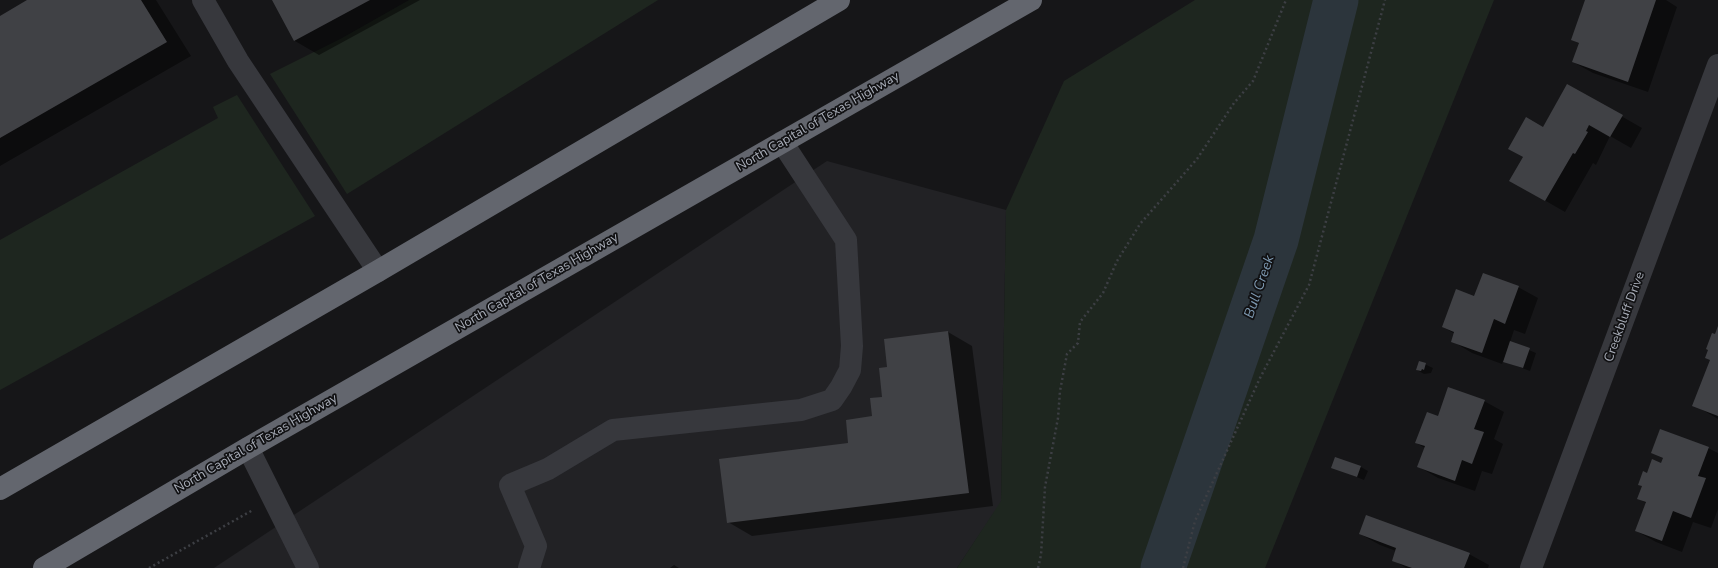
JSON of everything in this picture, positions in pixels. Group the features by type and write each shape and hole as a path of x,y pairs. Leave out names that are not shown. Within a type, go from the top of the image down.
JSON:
{"highway":[{"path":"0,489 378,271 839,0"},
{"name":"North Capital of Texas Highway","path":"44,568 248,448 1031,0"}],"street":[{"path":"203,0 238,61 378,271"},
{"name":"Creekbluff Drive","path":"1531,568 1718,65"},
{"path":"529,568 536,546 510,485 548,469 612,430 801,410 832,400 841,387 850,370 852,346 846,240 782,142"},
{"path":"248,448 308,568"}],"path":[{"path":"1038,568 1041,555 1045,487 1058,418 1060,391 1067,354 1078,344 1080,322 1103,293 1117,261 1140,224 1197,159 1234,103 1253,81 1286,0"},
{"path":"1183,568 1198,514 1260,378 1309,285 1385,0"},
{"path":"149,568 274,500"}],"shaded area":[{"path":"409,0 658,0 347,194 270,74 342,38"},
{"path":"1195,0 1494,0 1265,568 957,568 1001,501 1006,210 1064,81"},
{"path":"237,95 315,216 0,390 0,240 218,118 213,107"},
{"path":"827,161 1006,210 1001,502 957,568 214,568"}],"building":[{"path":"27,0 141,0 167,42 0,138 0,16"},
{"path":"272,0 370,0 294,41"},
{"path":"1585,0 1656,0 1628,82 1572,62 1579,43 1571,40"},
{"path":"1567,84 1623,115 1610,137 1589,125 1586,131 1588,132 1575,154 1573,153 1545,201 1509,181 1523,157 1508,149 1526,117 1543,127"},
{"path":"1483,273 1519,286 1505,324 1494,319 1482,353 1451,342 1454,332 1442,327 1456,289 1474,296"},
{"path":"1718,326 1718,416 1692,406 1710,360 1705,358 1708,350 1706,349 1712,333 1715,334"},
{"path":"948,331 969,493 727,523 719,459 848,443 846,420 872,416 870,398 882,397 879,368 887,367 884,339"},
{"path":"1510,341 1530,348 1523,368 1503,362"},
{"path":"1419,361 1426,363 1424,370 1416,370"},
{"path":"1448,387 1485,400 1474,429 1484,432 1472,464 1462,460 1455,481 1417,467 1425,446 1415,443 1427,412 1438,416"},
{"path":"1660,429 1709,447 1698,476 1706,478 1691,518 1673,511 1662,541 1635,531 1646,502 1637,499 1642,486 1638,485 1643,471 1647,473 1652,459 1661,463 1663,458 1651,453"},
{"path":"1335,457 1361,466 1357,477 1331,468"},
{"path":"1366,515 1470,553 1464,568 1412,568 1392,561 1396,548 1359,534"}],"waterway":[{"name":"Bull Creek","path":"1163,568 1276,240 1336,0"}]}
